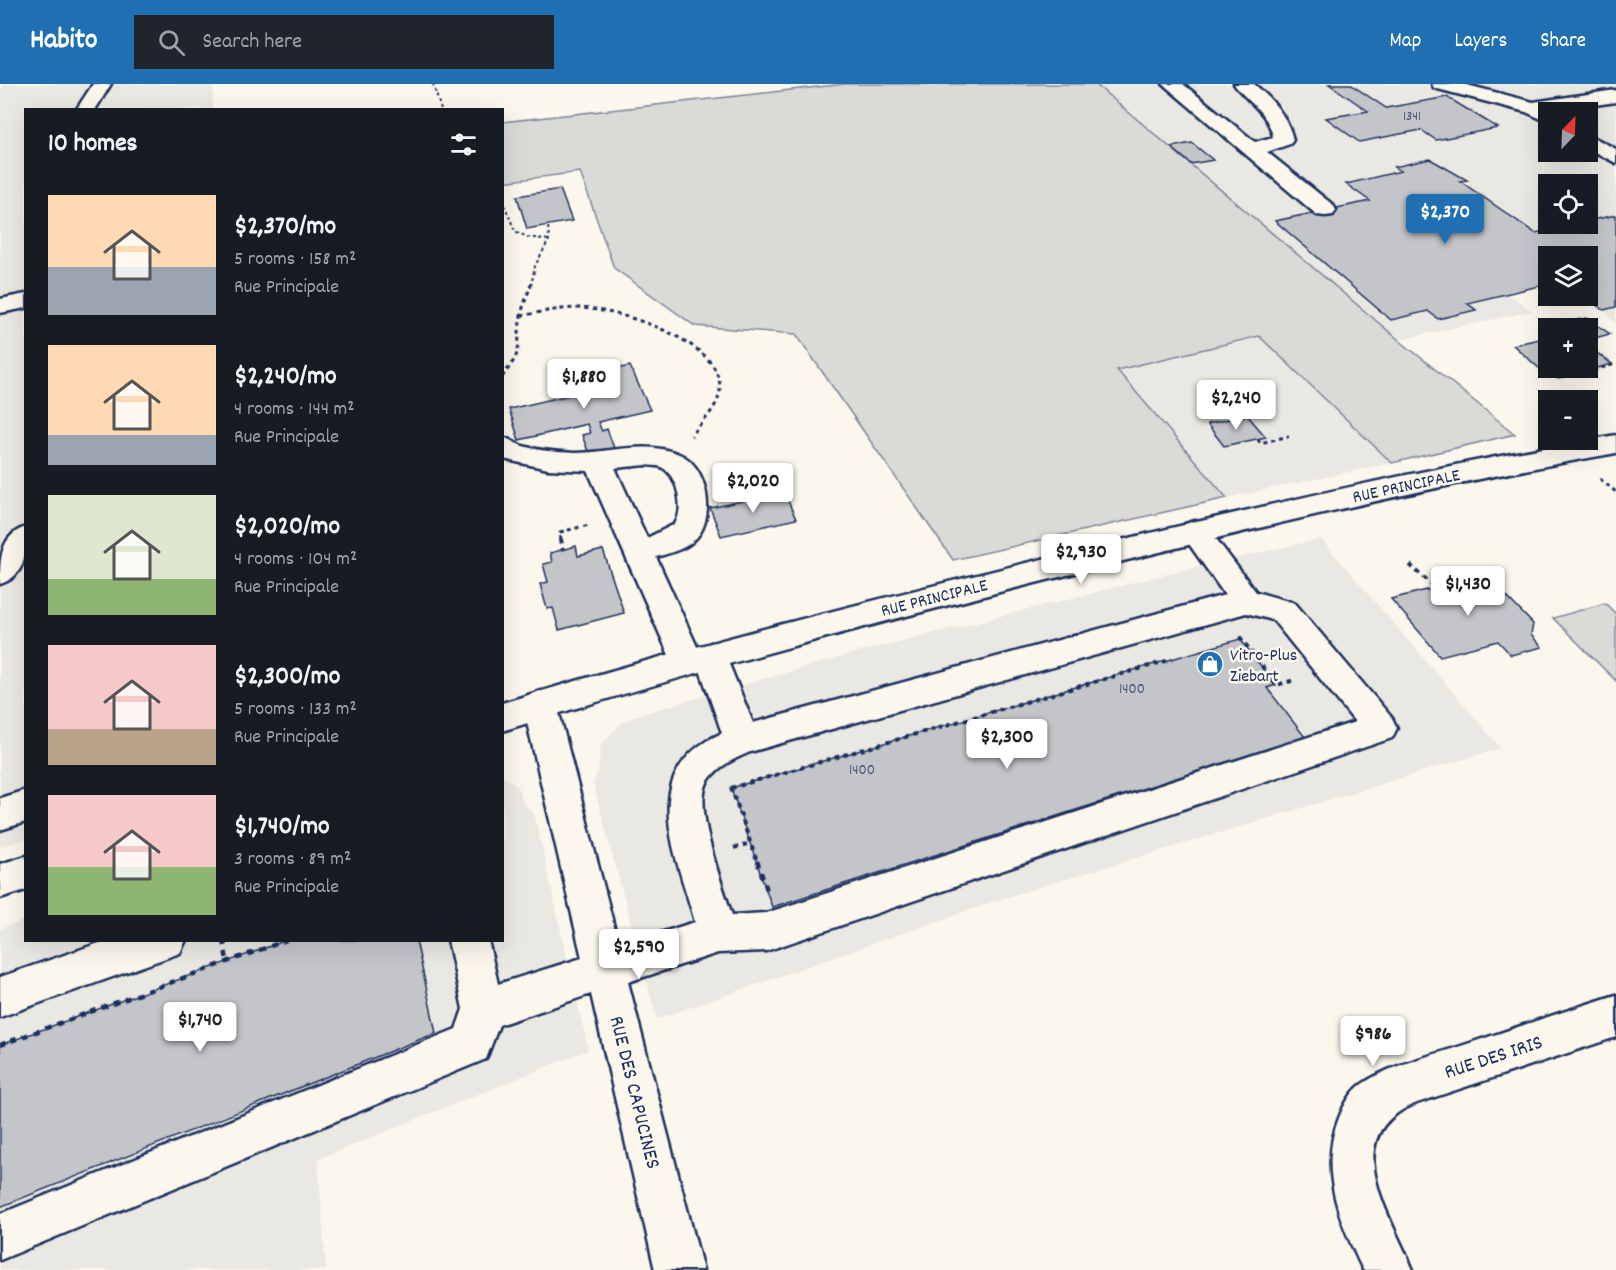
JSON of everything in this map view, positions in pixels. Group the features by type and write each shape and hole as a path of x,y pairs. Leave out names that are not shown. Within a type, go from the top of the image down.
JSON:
{"main road":[{"path":"86,108 102,84"},
{"path":"1172,84 1324,210"},
{"path":"1243,84 1268,108 1282,130 1283,140 1251,149"},
{"path":"1442,84 1538,111"},
{"path":"1588,102 1616,96"},
{"path":"1598,146 1616,157"},
{"path":"0,306 24,301"},
{"path":"506,433 510,452 543,459 566,462 598,461 651,455 674,462 682,471 692,490 693,522 683,534 676,538 639,552"},
{"name":"RUE PRINCIPALE","path":"504,716 700,659 942,594 1195,531 1390,488 1616,444"},
{"path":"598,461 639,552 700,659 742,740"},
{"path":"1195,531 1246,601"},
{"path":"0,573 24,540"},
{"path":"484,1009 718,934 766,932 1380,728 1284,611 1246,601 742,740 719,749 705,760 694,772 686,791 684,808 688,833 718,934"},
{"name":"RUE DES CAPUCINES","path":"540,705 679,1270"},
{"path":"0,814 24,807"},
{"path":"0,997 160,942"},
{"path":"0,1238 471,1044 484,1009 468,942"},
{"name":"RUE DES IRIS","path":"1389,1270 1364,1220 1353,1178 1351,1160 1357,1132 1363,1115 1370,1106 1378,1099 1418,1082 1616,1016"}],"path":[{"path":"433,84 440,108"},
{"path":"504,204 515,231 527,237 549,240"},
{"path":"504,375 515,361 520,349 521,316 535,266 549,240 548,225"},
{"path":"521,316 566,308 590,309 627,316 681,338 698,351 720,377 720,392 711,410 690,438 682,471"},
{"path":"1598,369 1616,364"},
{"path":"1258,439 1260,442 1289,436"},
{"path":"1593,473 1616,492"},
{"path":"563,550 560,532 622,516"},
{"path":"1410,564 1436,588"},
{"path":"1231,642 1240,639 1276,685"},
{"path":"769,896 731,788 1180,657"},
{"path":"224,942 227,962"},
{"path":"0,1046 282,942"}],"shaded area":[{"path":"3,84 213,84 213,108 24,108 24,840 0,847 0,94"},
{"path":"845,84 1095,84 1399,340 1515,434 1392,463 1259,336 1117,370 1227,498 953,560 796,334 695,326 614,268 580,172 504,182 504,122"},
{"path":"1095,84 1616,84 1616,324 1598,306 1598,246 1538,246 1538,286 1508,294 1532,311 1399,340"},
{"path":"1260,335 1392,463 1227,498 1116,370"},
{"path":"1321,539 1501,748 1004,898 657,1019 593,783 598,772 601,745 622,723 638,715 862,651 1195,567"},
{"path":"1605,603 1616,614 1616,681 1553,618"},
{"path":"504,777 517,786 523,803 534,813 588,1050 318,1159 326,1270 0,1270 0,929 24,920 24,942 504,942"}],"building":[{"path":"1329,84 1350,84 1386,108 1447,97 1498,128 1436,140 1421,130 1359,142 1326,118 1368,111"},
{"path":"1192,143 1213,160 1191,164 1171,147"},
{"path":"1430,159 1467,180 1460,181 1538,234 1598,234 1598,219 1616,215 1616,307 1604,310 1598,306 1598,246 1538,246 1538,286 1467,303 1476,310 1438,319 1428,311 1391,320 1275,221 1370,201 1346,184 1401,171 1394,167"},
{"path":"560,189 572,221 527,229 517,196"},
{"path":"1598,326 1610,334 1598,337"},
{"path":"1538,339 1538,367 1513,345"},
{"path":"1598,354 1612,364 1598,368"},
{"path":"630,366 650,410 598,422 602,431 607,429 614,448 589,454 582,435 590,433 587,424 519,440 509,409 600,388 594,374"},
{"path":"1247,415 1266,437 1224,446 1207,424"},
{"path":"784,492 796,519 721,536 710,508"},
{"path":"576,546 578,556 603,550 624,613 559,630 553,608 547,609 540,584 548,582 543,564 552,562 550,553"},
{"path":"1486,575 1533,624 1531,635 1542,647 1511,655 1498,641 1440,656 1391,599"},
{"path":"1240,639 1276,685 1267,688 1305,737 772,907 731,788"},
{"path":"282,942 416,942 436,1033 0,1207 0,1045"}],"place":[{"name":"Vitro-Plus Ziebart","path":"1210,664"}]}
